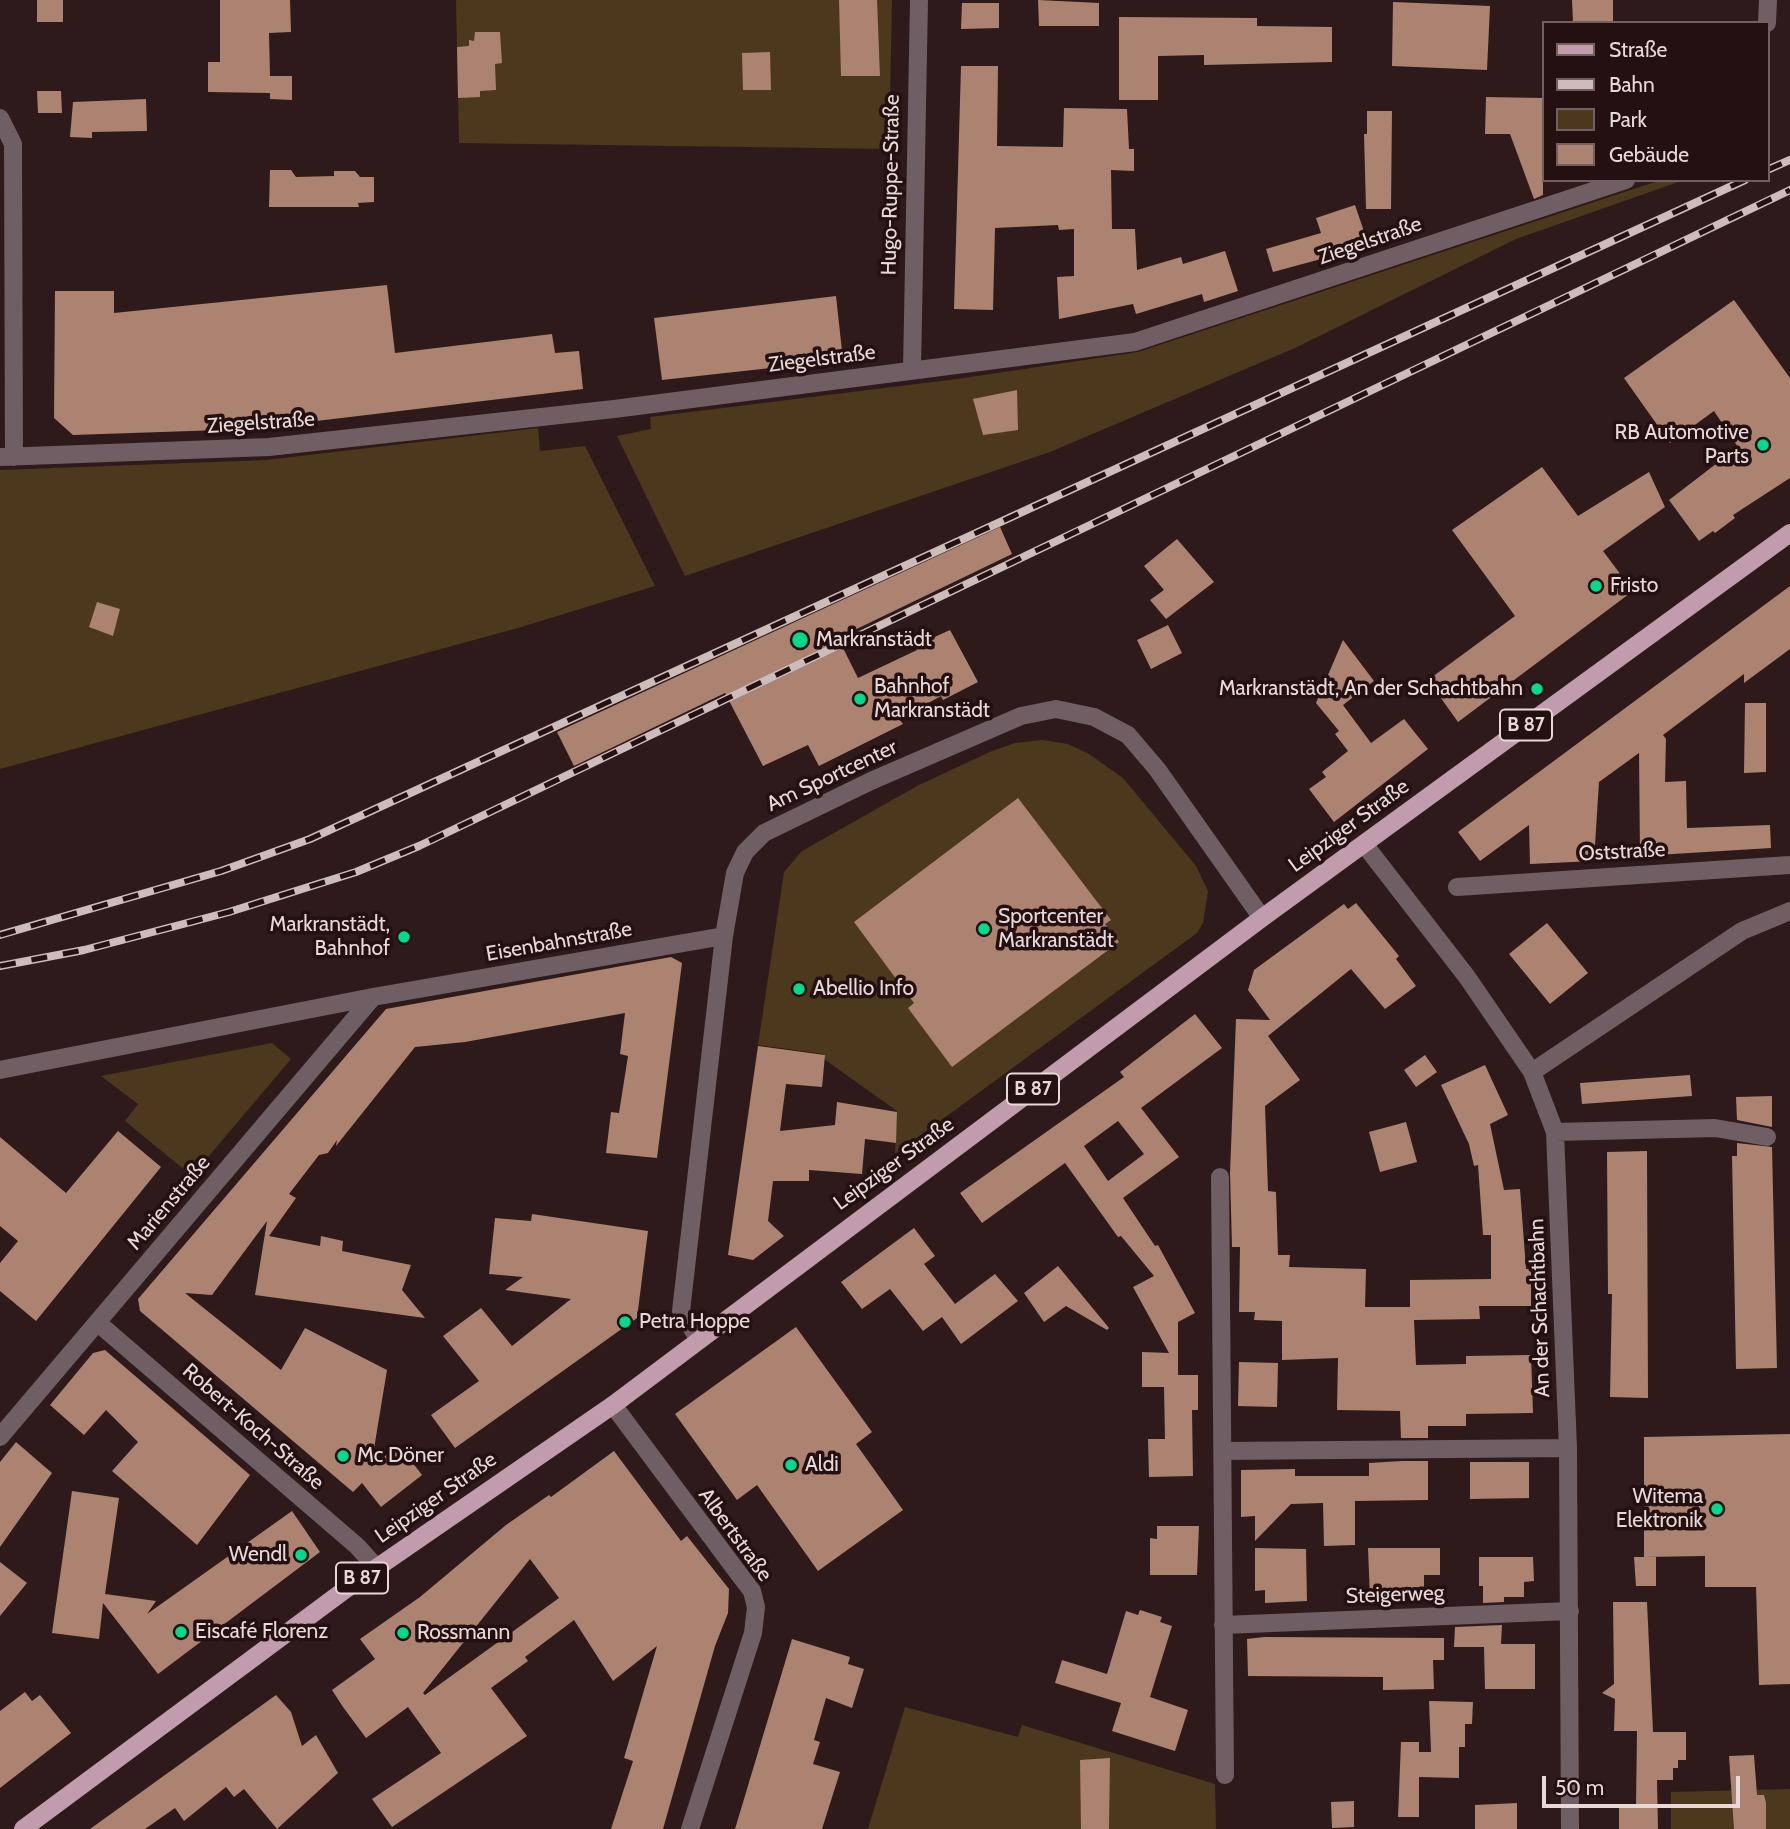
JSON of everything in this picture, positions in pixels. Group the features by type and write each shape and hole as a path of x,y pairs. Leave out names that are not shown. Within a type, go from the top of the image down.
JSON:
{"main road":[{"name":"Leipziger Straße","path":"23,1829 376,1567 612,1405 1262,918 1790,533"}],"street":[{"name":"Hugo-Ruppe-Straße","path":"912,370 919,0"},
{"path":"1767,21 1768,0"},
{"path":"0,118 13,144 7,457"},
{"name":"Ziegelstraße","path":"7,457 269,447 614,409 1135,342 1620,182"},
{"name":"Am Sportcenter","path":"724,936 735,873 745,852 764,833 871,781 1021,716 1056,709 1094,717 1128,735 1157,769 1262,918"},
{"name":"An der Schachtbahn","path":"1364,844 1467,977 1532,1072 1555,1132 1568,1448 1570,1829"},
{"name":"Oststraße","path":"1457,887 1790,865"},
{"path":"1532,1072 1741,931 1790,911"},
{"path":"698,1338 681,1311 724,936"},
{"name":"Eisenbahnstraße","path":"0,1070 373,997 724,936"},
{"name":"Marienstraße","path":"0,1437 373,997"},
{"path":"1555,1132 1714,1128 1766,1136"},
{"path":"1220,1177 1225,1775"},
{"name":"Robert-Koch-Straße","path":"98,1323 357,1546 376,1567"},
{"name":"Albertstraße","path":"612,1405 742,1578 751,1591 756,1607 753,1633 690,1829"},
{"path":"1223,1451 1568,1448"},
{"name":"Steigerweg","path":"1223,1625 1570,1611"}],"green space":[{"path":"456,0 892,0 889,149 459,143"},
{"path":"1655,182 1678,182 1516,239 1295,348 1050,452 685,576 617,436 651,429 650,417 957,379 1138,352"},
{"path":"538,428 540,451 585,446 655,586 518,628 0,769 0,470 266,460"},
{"path":"1042,740 1068,744 1089,754 1123,778 1196,866 1208,891 1203,923 1197,933 895,1154 897,1111 824,1059 824,1054 758,1045 784,872 802,851 919,785 992,751 1015,743"},
{"path":"272,1043 291,1059 192,1176 125,1121 138,1104 101,1076"},
{"path":"905,1707 1018,1737 1022,1725 1215,1784 1216,1829 868,1829"},
{"path":"1790,1789 1790,1829 1671,1829 1671,1792"}],"building":[{"path":"37,0 63,0 63,22 37,22"},
{"path":"220,0 290,0 291,32 269,33 270,76 292,76 292,100 270,99 270,93 208,92 208,62 220,62"},
{"path":"839,0 877,0 880,76 841,76"},
{"path":"1038,0 1099,3 1099,26 1039,26"},
{"path":"1572,0 1613,0 1613,21 1573,21"},
{"path":"1393,2 1490,6 1487,70 1392,66"},
{"path":"962,3 999,3 999,28 961,29"},
{"path":"1119,17 1257,18 1257,26 1332,27 1332,62 1204,65 1204,55 1158,56 1158,100 1119,100"},
{"path":"475,32 500,32 502,63 495,64 496,90 480,91 480,97 458,98 457,47 469,46 469,40 474,41"},
{"path":"770,52 771,90 743,90 742,53"},
{"path":"961,66 998,66 997,146 1063,147 1064,108 1127,109 1129,149 1134,149 1134,171 1111,170 1112,229 1135,229 1137,270 1181,257 1183,264 1225,251 1238,291 1204,302 1202,294 1136,314 1133,304 1059,319 1057,277 1074,276 1074,229 1059,230 1058,225 995,228 993,310 954,309"},
{"path":"37,91 61,91 62,113 38,113"},
{"path":"1486,97 1542,98 1543,195 1534,199 1510,134 1485,134"},
{"path":"146,99 147,131 92,132 92,138 70,137 73,102"},
{"path":"1367,111 1392,111 1391,209 1366,209 1364,134 1367,134"},
{"path":"270,170 291,170 296,177 334,176 334,171 355,171 360,177 374,177 374,202 358,203 359,207 269,207"},
{"path":"1355,205 1369,246 1273,272 1266,249 1321,233 1316,218"},
{"path":"387,285 395,353 552,334 555,353 579,351 583,389 250,429 73,435 54,418 55,291 114,291 114,313"},
{"path":"836,296 843,360 662,380 654,318"},
{"path":"1734,300 1790,378 1790,478 1733,515 1735,518 1715,533 1713,531 1699,541 1669,500 1738,447 1714,411 1670,443 1624,378"},
{"path":"1017,390 1018,430 983,435 973,399"},
{"path":"1542,467 1578,516 1649,472 1665,507 1603,551 1633,591 1458,722 1428,680 1515,616 1452,530"},
{"path":"1000,527 1012,554 838,638 858,678 917,650 915,646 950,630 978,682 943,700 941,696 899,719 903,724 819,766 808,745 763,766 725,693 574,766 557,732"},
{"path":"1177,539 1214,582 1166,619 1150,600 1164,590 1144,566"},
{"path":"1790,586 1790,649 1744,683 1744,674 1663,735 1666,739 1665,782 1686,781 1687,828 1770,825 1771,848 1640,856 1639,753 1599,782 1594,861 1530,864 1529,825 1480,861 1458,832"},
{"path":"97,602 120,609 113,636 89,627"},
{"path":"1168,625 1182,653 1151,669 1137,640"},
{"path":"1343,640 1374,681 1343,705 1371,743 1404,719 1428,749 1334,822 1309,789 1326,777 1322,772 1348,751 1335,734 1339,731 1316,703"},
{"path":"1745,703 1766,703 1766,772 1744,773"},
{"name":"Sportcenter Markranstädt","path":"1018,798 1111,920 1105,924 1119,942 952,1067 908,1008 914,1003 854,922"},
{"path":"1356,903 1399,956 1396,959 1416,986 1385,1009 1351,969 1268,1036 1300,1080 1265,1106 1268,1191 1276,1192 1278,1255 1290,1255 1289,1267 1366,1269 1365,1307 1410,1307 1410,1280 1491,1279 1491,1235 1483,1235 1478,1165 1474,1166 1469,1144 1441,1085 1485,1065 1508,1115 1490,1124 1504,1190 1520,1189 1526,1269 1531,1269 1531,1306 1479,1306 1480,1319 1414,1320 1416,1365 1466,1364 1466,1356 1531,1355 1533,1413 1466,1414 1466,1426 1428,1426 1428,1438 1401,1438 1400,1411 1337,1410 1338,1358 1282,1360 1282,1321 1254,1320 1255,1312 1239,1312 1240,1247 1232,1247 1230,1173 1236,1019 1270,1020 1248,990 1254,970 1344,904 1348,909"},
{"path":"1547,923 1588,973 1550,1004 1509,954"},
{"path":"671,957 682,963 657,1158 606,1153 611,1112 619,1113 628,1056 620,1054 625,1013 465,1042 415,1047 336,1146 337,1140 328,1153 319,1155 289,1194 296,1198 269,1236 320,1246 321,1236 343,1241 342,1251 411,1265 402,1290 425,1318 255,1295 267,1221 212,1295 185,1293 281,1370 305,1328 387,1370 371,1467 399,1445 422,1475 381,1507 362,1483 353,1492 140,1311 138,1299 386,1009"},
{"path":"1195,1014 1222,1048 1141,1108 1179,1157 1123,1198 1155,1246 1158,1245 1195,1313 1178,1322 1178,1375 1198,1375 1198,1410 1192,1410 1193,1476 1149,1477 1148,1439 1165,1439 1164,1387 1142,1387 1142,1352 1169,1353 1133,1287 1154,1276 1121,1236 1118,1237 1065,1163 982,1223 960,1193 1124,1077 1120,1072","holes":["1118,1121 1144,1154 1108,1181 1084,1146"]},
{"path":"758,1046 825,1055 822,1087 786,1084 780,1131 835,1125 837,1102 897,1112 896,1143 865,1139 862,1174 809,1170 809,1181 773,1181 768,1221 784,1236 753,1260 728,1255"},
{"path":"1425,1055 1437,1072 1416,1087 1404,1070"},
{"path":"1690,1075 1692,1096 1582,1104 1580,1083"},
{"path":"1772,1096 1772,1127 1737,1120 1736,1097"},
{"path":"1406,1122 1417,1162 1380,1172 1369,1132"},
{"path":"118,1131 161,1167 36,1321 0,1291 0,1263 18,1241 0,1226 0,1137 66,1193"},
{"path":"1737,1143 1772,1147 1777,1368 1736,1369 1732,1156 1737,1156"},
{"path":"1647,1151 1648,1398 1610,1397 1612,1294 1608,1294 1607,1152"},
{"path":"532,1214 648,1231 637,1318 455,1448 431,1415 479,1381 443,1336 481,1308 512,1346 571,1299 505,1290 523,1277 489,1274 495,1218 531,1221"},
{"path":"914,1228 935,1256 924,1264 955,1304 995,1274 1018,1301 961,1344 942,1317 923,1331 890,1289 862,1309 841,1282"},
{"path":"1058,1266 1109,1328 1107,1330 1066,1306 1044,1322 1024,1293"},
{"name":"Aldi","path":"796,1327 872,1432 856,1444 903,1510 818,1571 757,1485 737,1500 675,1414"},
{"path":"105,1350 250,1475 197,1545 112,1471 138,1442 106,1410 84,1435 50,1405 93,1353"},
{"path":"1239,1362 1278,1363 1277,1407 1238,1406"},
{"name":"Witema Elektronik","path":"1790,1434 1790,1684 1759,1685 1756,1587 1705,1587 1705,1556 1644,1557 1644,1437"},
{"path":"16,1442 52,1473 0,1547 0,1462"},
{"path":"614,1451 681,1541 687,1536 729,1589 728,1613 715,1646 663,1829 611,1829 633,1761 624,1758 657,1646 613,1681 574,1620 525,1657 528,1661 491,1688 527,1736 392,1827 372,1799 441,1753 408,1707 366,1738 332,1690 375,1659 360,1639 420,1597 506,1525 549,1495 551,1497","holes":["530,1559 559,1598 425,1695 423,1693"]},
{"path":"1428,1461 1428,1500 1355,1501 1355,1545 1324,1546 1323,1503 1291,1504 1255,1541 1255,1516 1241,1517 1241,1470 1295,1469 1295,1476 1369,1476 1369,1463"},
{"path":"1470,1462 1529,1462 1529,1498 1470,1499"},
{"path":"72,1491 119,1498 105,1594 156,1601 147,1614 292,1511 320,1552 158,1674 103,1603 99,1639 52,1633"},
{"path":"1157,1526 1199,1526 1197,1575 1150,1575 1150,1538 1157,1539"},
{"path":"1255,1548 1306,1549 1307,1601 1265,1603 1265,1590 1255,1591"},
{"path":"1368,1548 1440,1548 1440,1575 1424,1575 1424,1597 1370,1599"},
{"path":"1479,1557 1533,1557 1534,1581 1524,1582 1524,1597 1504,1597 1504,1602 1483,1603 1483,1586 1479,1586"},
{"path":"1634,1557 1656,1557 1656,1586 1636,1586"},
{"path":"0,1562 27,1583 0,1616"},
{"path":"1613,1602 1647,1602 1653,1732 1686,1732 1686,1760 1678,1760 1678,1768 1673,1768 1673,1780 1657,1780 1658,1829 1619,1829 1619,1805 1636,1805 1637,1731 1614,1731 1615,1699 1602,1693 1614,1684"},
{"path":"1140,1610 1162,1617 1160,1622 1172,1626 1150,1697 1188,1710 1175,1751 1112,1731 1121,1703 1055,1683 1062,1660 1107,1674 1126,1611 1138,1615"},
{"path":"1502,1625 1501,1644 1535,1644 1535,1689 1485,1689 1484,1647 1454,1647 1455,1627"},
{"path":"1444,1638 1444,1660 1433,1660 1434,1689 1383,1690 1383,1677 1248,1676 1247,1639"},
{"path":"792,1639 850,1657 848,1664 864,1669 852,1708 826,1698 814,1740 820,1742 813,1764 840,1772 822,1829 735,1829"},
{"path":"25,1692 32,1701 40,1695 71,1733 0,1788 0,1711"},
{"path":"276,1695 291,1712 302,1746 316,1735 338,1773 277,1829 244,1789 234,1797 226,1787 184,1821 175,1808 145,1829 90,1829"},
{"path":"1429,1701 1473,1702 1472,1724 1465,1724 1465,1747 1459,1747 1459,1778 1419,1777 1419,1817 1398,1817 1401,1742 1419,1742 1419,1752 1431,1752"},
{"path":"1754,1755 1757,1795 1764,1795 1766,1803 1766,1829 1734,1829 1729,1756"},
{"path":"1110,1758 1109,1829 1081,1829 1080,1760"},
{"path":"1354,1801 1354,1827 1332,1828 1331,1802"},
{"path":"1517,1803 1517,1829 1475,1829 1475,1805"}],"railway":[{"path":"1769,169 1790,160"},
{"path":"0,935 221,871 310,839 1741,182"},
{"path":"0,966 84,950 229,912 356,872 419,846 1790,190"}],"place":[{"name":"RB Automotive Parts","path":"1763,445"},
{"name":"Fristo","path":"1596,586"},
{"name":"Markranstädt","path":"800,640"},
{"name":"Markranstädt, An der Schachtbahn","path":"1537,689"},
{"name":"Bahnhof Markranstädt","path":"860,699"},
{"name":"Sportcenter Markranstädt","path":"984,929"},
{"name":"Markranstädt, Bahnhof","path":"404,937"},
{"name":"Abellio Info","path":"799,989"},
{"name":"Petra Hoppe","path":"625,1322"},
{"name":"Mc Döner","path":"343,1456"},
{"name":"Aldi","path":"791,1465"},
{"name":"Witema Elektronik","path":"1717,1509"},
{"name":"Wendl","path":"301,1555"},
{"name":"Eiscafé Florenz","path":"181,1632"},
{"name":"Rossmann","path":"403,1633"}]}
